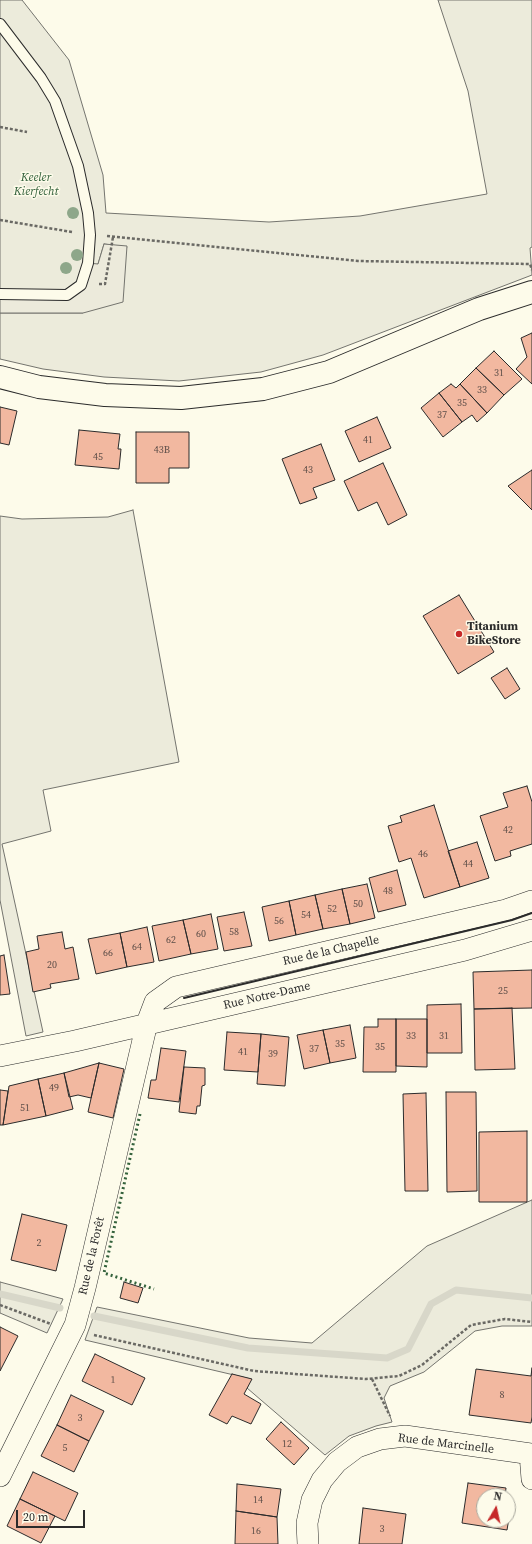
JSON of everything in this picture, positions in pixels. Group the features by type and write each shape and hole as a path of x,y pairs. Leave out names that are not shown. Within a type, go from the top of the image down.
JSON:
{"main road":[{"path":"0,377 39,387 105,395 181,398 263,389 329,372 479,309 532,292"}],"street":[{"name":"Rue de la Chapelle","path":"147,1024 155,1002 176,987 506,910 532,901"},
{"name":"Rue Notre-Dame","path":"0,1056 75,1041 464,950 532,930"},
{"name":"Rue de la Forêt","path":"0,1476 72,1331 81,1306 147,1024"},
{"name":"Rue de Marcinelle","path":"308,1544 307,1523 312,1500 322,1480 337,1462 357,1447 380,1439 405,1436 531,1454"},
{"path":"531,1454 532,1479"}],"lane":[{"path":"0,24 41,78 54,101 78,166 88,213 90,235 88,263 81,285 72,292 67,295 0,294"}],"path":[{"path":"0,127 27,132"},
{"path":"0,220 90,235 358,261 530,264 532,270"},
{"path":"0,1305 72,1331 254,1370 366,1379 399,1376 422,1365 471,1325 505,1319 532,1322"},
{"path":"372,1379 388,1410 398,1437"}],"green space":[{"name":"Keeler Kierfecht","path":"0,0 22,0 69,60 103,175 106,213 269,222 360,216 487,194 468,91 438,0 532,0 532,247 530,248 532,275 323,355 261,372 179,381 104,377 43,369 0,359 0,313 83,313 127,247 104,244 98,264 81,285 67,295 0,294"},
{"path":"133,510 179,762 43,790 51,831 2,844 43,1032 26,1036 0,900 0,516 22,519 108,517"},
{"path":"532,1200 532,1326 502,1326 475,1331 424,1372 390,1386 384,1398 392,1422 349,1436 325,1455 247,1388 251,1379 85,1340 97,1307 249,1338 312,1343 427,1246"},
{"path":"0,1282 63,1299 47,1333 0,1313"}],"shaded area":[{"path":"104,244 127,246 123,302 83,313 0,313 0,294 67,295 81,285 88,263 98,264"}],"building":[{"path":"532,333 532,384 516,369 527,357 521,338"},
{"path":"494,351 522,379 504,395 476,368"},
{"path":"476,368 504,395 487,413 460,384"},
{"path":"451,384 456,388 460,384 487,413 477,422 472,415 462,422 439,393"},
{"path":"439,393 462,422 443,437 421,408"},
{"path":"0,407 17,411 9,445 0,443"},
{"path":"377,417 391,448 359,462 345,431"},
{"path":"79,430 120,434 118,449 121,449 119,469 75,465"},
{"path":"136,432 189,432 189,468 169,468 169,483 136,483"},
{"path":"321,444 335,480 313,488 317,498 300,504 282,459"},
{"path":"383,463 407,515 388,525 377,502 358,511 344,481"},
{"path":"532,470 532,510 508,486"},
{"path":"459,595 494,652 458,674 423,616"},
{"path":"507,668 520,689 505,699 491,678"},
{"path":"527,786 532,802 532,844 510,851 511,856 495,861 480,816 508,807 503,793"},
{"path":"434,805 460,887 424,898 411,858 399,862 388,826 402,822 400,816"},
{"path":"477,842 489,878 460,887 448,851"},
{"path":"397,870 406,905 378,912 369,878"},
{"path":"367,884 375,918 350,924 342,889"},
{"path":"342,889 350,924 323,929 315,895"},
{"path":"315,895 323,929 296,935 289,901"},
{"path":"289,901 296,935 269,941 262,907"},
{"path":"244,912 252,946 224,951 217,917"},
{"path":"211,914 218,949 191,954 183,920"},
{"path":"183,920 191,954 159,961 152,926"},
{"path":"147,927 154,962 127,967 120,933"},
{"path":"62,932 65,949 73,947 79,979 50,984 51,988 33,992 26,952 39,949 37,936"},
{"path":"120,933 127,967 96,974 88,939"},
{"path":"4,955 10,994 0,995 0,956"},
{"path":"532,970 532,1008 474,1009 473,972"},
{"path":"461,1004 462,1053 427,1053 427,1005"},
{"path":"512,1008 515,1069 475,1070 474,1009"},
{"path":"378,1019 396,1019 396,1072 363,1072 364,1027 378,1027"},
{"path":"396,1019 427,1019 427,1067 396,1066"},
{"path":"350,1025 356,1058 330,1063 323,1030"},
{"path":"323,1030 330,1063 304,1069 297,1035"},
{"path":"227,1032 261,1034 258,1072 224,1070"},
{"path":"261,1034 289,1037 285,1086 257,1084"},
{"path":"161,1048 186,1051 179,1102 148,1098 151,1080 156,1080"},
{"path":"99,1063 124,1069 113,1118 88,1112"},
{"path":"99,1063 91,1098 78,1095 69,1097 64,1073"},
{"path":"184,1067 205,1068 205,1085 202,1086 200,1106 197,1106 196,1114 179,1112"},
{"path":"64,1073 73,1109 46,1116 38,1079"},
{"path":"38,1079 46,1116 3,1125 9,1086"},
{"path":"0,1090 8,1091 3,1125 0,1125"},
{"path":"446,1092 476,1092 477,1191 447,1192"},
{"path":"426,1093 428,1191 405,1191 403,1094"},
{"path":"527,1131 527,1202 479,1202 479,1132"},
{"path":"22,1214 67,1225 56,1271 11,1260"},
{"path":"124,1282 143,1288 138,1303 120,1298"},
{"path":"0,1327 18,1336 0,1371"},
{"path":"95,1354 145,1378 132,1405 82,1381"},
{"path":"532,1368 531,1423 469,1415 476,1369 531,1376"},
{"path":"232,1374 252,1379 244,1394 261,1404 251,1424 232,1416 227,1424 209,1415"},
{"path":"71,1395 104,1411 89,1441 57,1425"},
{"path":"281,1422 309,1448 294,1465 266,1439"},
{"path":"57,1425 89,1441 74,1472 41,1456"},
{"path":"33,1472 78,1493 65,1521 20,1499"},
{"path":"468,1483 506,1488 476,1488 476,1525 462,1523"},
{"path":"237,1484 281,1489 277,1517 236,1511"},
{"path":"20,1499 55,1516 41,1543 7,1526"},
{"path":"363,1508 406,1514 402,1544 359,1544"},
{"path":"236,1511 277,1517 278,1544 235,1544"},
{"path":"494,1528 507,1528 507,1530"}],"waterway":[{"path":"94,1316 248,1348 387,1358 408,1349 431,1304 456,1290 532,1298"},
{"path":"0,1294 60,1308"}],"hedge":[{"path":"140,1114 104,1273 154,1289"}],"wall":[{"path":"184,998 512,920 532,913"}],"place":[{"name":"Titanium BikeStore","path":"459,634"}]}
